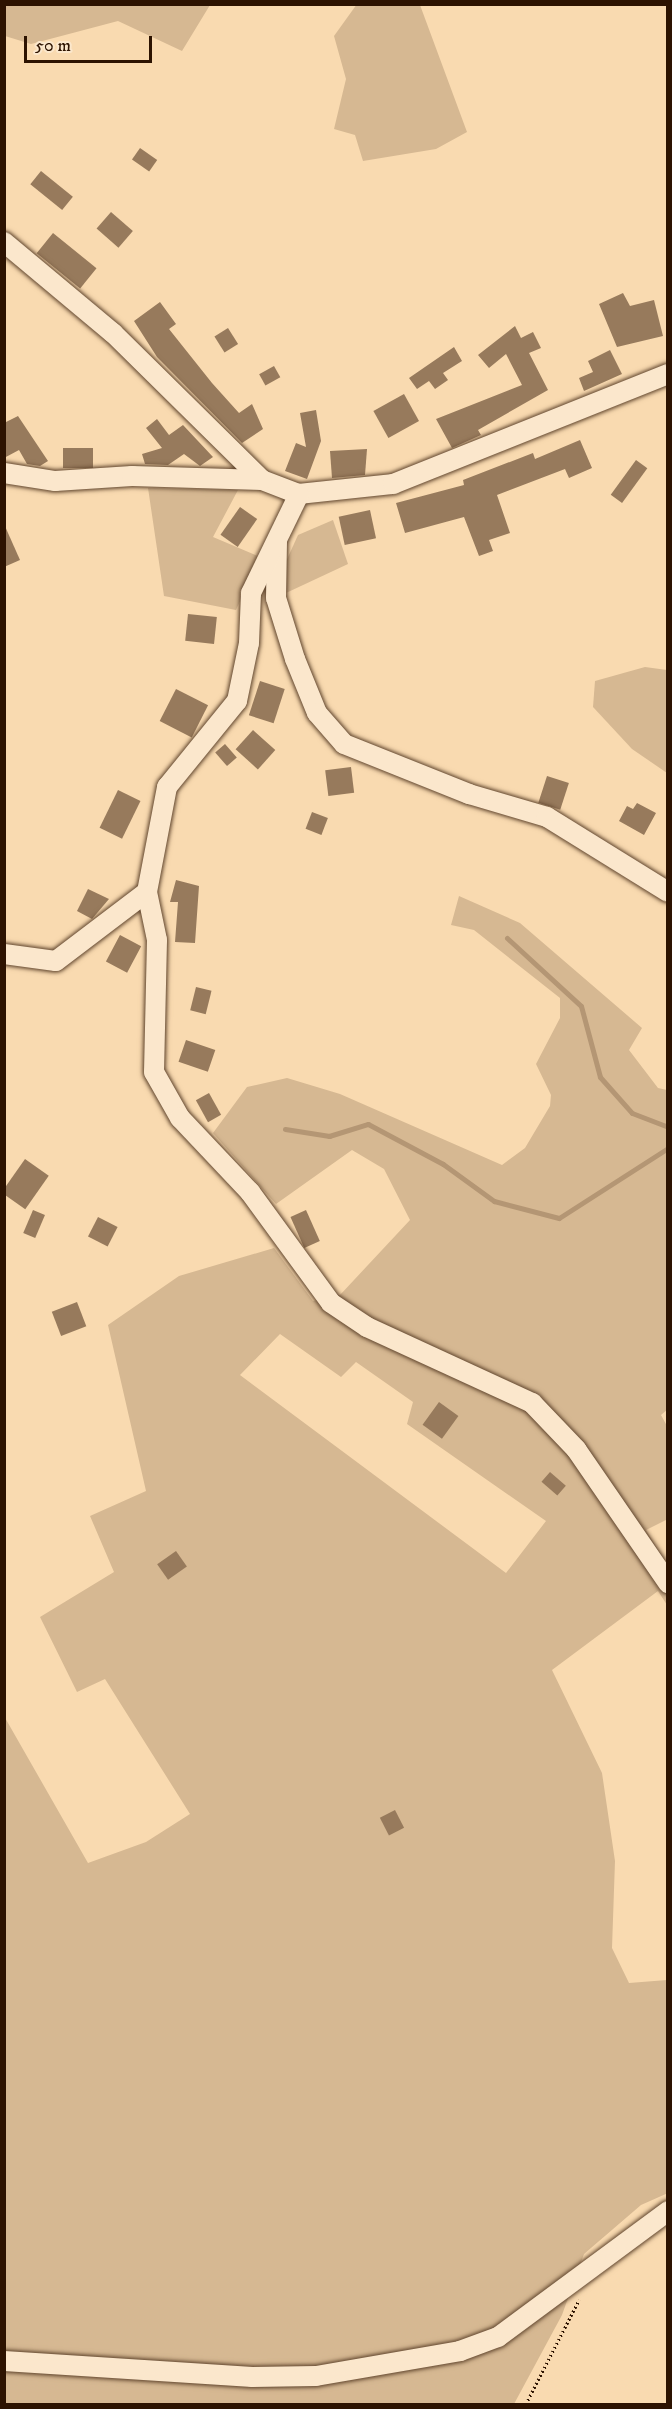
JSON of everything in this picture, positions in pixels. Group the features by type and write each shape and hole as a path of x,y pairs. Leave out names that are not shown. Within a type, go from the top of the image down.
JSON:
{"street":[{"path":"4,242 114,333 262,480"},
{"path":"4,472 55,481 132,476 262,480 299,494 393,484 668,374"},
{"path":"299,494 251,593 249,643 237,701 167,787 147,892 157,940 154,1072 180,1118 250,1192 331,1303 367,1327 532,1403 576,1449 668,1583"},
{"path":"277,539 276,598 292,649 316,713 344,744 469,794 547,817 668,892"},
{"path":"4,954 56,961 147,892"},
{"path":"4,2361 252,2377 386,2367 498,2337 589,2273 638,2228 668,2211"}],"path":[{"path":"526,2404 589,2273"}],"shaded area":[{"path":"357,4 420,5 467,132 436,149 363,161 355,135 334,129 346,79 334,36"},
{"path":"4,5 210,5 182,51 118,21 31,44 5,36"},
{"path":"148,488 238,490 213,537 260,557 236,610 164,596"},
{"path":"333,520 348,564 286,593 284,566 298,535"},
{"path":"645,667 667,670 667,773 632,749 593,707 595,681"},
{"path":"459,896 520,923 642,1028 629,1050 658,1088 667,1090 668,1409 661,1415 667,1426 668,1519 646,1530 667,1565 667,1605 658,1591 552,1670 602,1773 615,1861 612,1948 629,1983 667,1980 668,2193 641,2205 584,2254 562,2315 514,2404 5,2404 4,1716 88,1863 146,1842 190,1814 105,1679 77,1692 40,1617 114,1572 90,1516 146,1491 108,1325 179,1276 274,1248 313,1301 340,1295 410,1220 384,1169 352,1150 276,1204 213,1133 247,1087 287,1078 340,1094 502,1165 525,1148 550,1106 551,1095 536,1064 560,1018 560,998 474,930 451,925","holes":["280,1334 341,1377 356,1362 413,1402 407,1424 546,1521 506,1573 240,1375"]}],"building":[{"path":"140,148 157,160 149,172 132,159"},
{"path":"41,171 73,197 62,210 30,184"},
{"path":"111,212 133,231 118,248 97,229"},
{"path":"53,233 97,268 80,288 37,253"},
{"path":"623,293 630,306 654,300 663,336 617,347 599,304"},
{"path":"160,302 176,324 169,329 212,383 239,413 252,404 263,429 242,443 157,357 134,321"},
{"path":"515,326 521,338 533,332 541,348 529,353 548,390 478,430 481,435 452,448 436,419 522,385 506,354 489,368 478,355"},
{"path":"228,328 238,344 224,353 214,336"},
{"path":"454,347 462,361 443,373 448,380 435,389 429,381 417,389 409,378"},
{"path":"610,350 622,374 584,391 579,378 593,372 588,361"},
{"path":"274,366 280,377 265,386 259,374"},
{"path":"404,394 419,421 388,438 373,411"},
{"path":"316,410 321,441 307,479 285,471 296,443 306,447 300,413"},
{"path":"18,416 48,461 40,466 27,464 19,450 4,458 4,423"},
{"path":"157,419 169,435 183,425 213,457 200,466 184,454 168,465 145,464 142,454 162,448 146,428"},
{"path":"580,440 592,468 569,478 565,469 497,495 510,533 489,540 493,551 479,556 464,517 405,533 396,503 464,485 463,480 533,453 535,459"},
{"path":"63,448 93,448 93,468 63,468"},
{"path":"367,449 365,475 332,478 330,451"},
{"path":"636,460 647,468 622,503 611,495"},
{"path":"240,507 257,519 238,547 220,535"},
{"path":"370,510 376,538 345,545 339,517"},
{"path":"4,524 20,560 4,567"},
{"path":"188,614 217,617 214,644 185,641"},
{"path":"260,681 285,689 274,723 249,715"},
{"path":"176,689 208,705 192,737 160,721"},
{"path":"253,730 275,750 258,769 236,749"},
{"path":"225,744 237,758 227,766 215,753"},
{"path":"351,767 354,793 328,796 325,770"},
{"path":"547,776 569,783 560,810 538,803"},
{"path":"118,790 140,801 122,839 100,828"},
{"path":"637,803 656,813 644,835 619,821 627,806 633,809"},
{"path":"312,812 328,818 321,835 306,829"},
{"path":"176,880 199,886 195,943 175,942 178,902 170,902"},
{"path":"88,889 109,899 92,919 77,911"},
{"path":"120,935 141,946 127,973 106,961"},
{"path":"196,987 212,991 206,1014 190,1010"},
{"path":"186,1040 215,1050 208,1072 179,1062"},
{"path":"209,1093 221,1115 208,1122 196,1100"},
{"path":"25,1159 49,1176 25,1209 4,1194 4,1189"},
{"path":"33,1210 45,1215 35,1238 23,1233"},
{"path":"306,1210 320,1241 304,1248 290,1217"},
{"path":"98,1217 118,1227 108,1247 88,1237"},
{"path":"77,1302 86,1326 61,1336 52,1312"},
{"path":"439,1402 458,1416 442,1439 423,1425"},
{"path":"550,1472 566,1486 557,1496 541,1482"},
{"path":"176,1551 187,1567 168,1580 157,1564"},
{"path":"395,1810 404,1828 389,1836 380,1818"}],"waterway":[{"path":"507,938 581,1006 600,1077 632,1113 668,1127"},
{"path":"285,1129 329,1136 368,1124 443,1164 494,1201 559,1218 668,1148"}]}
